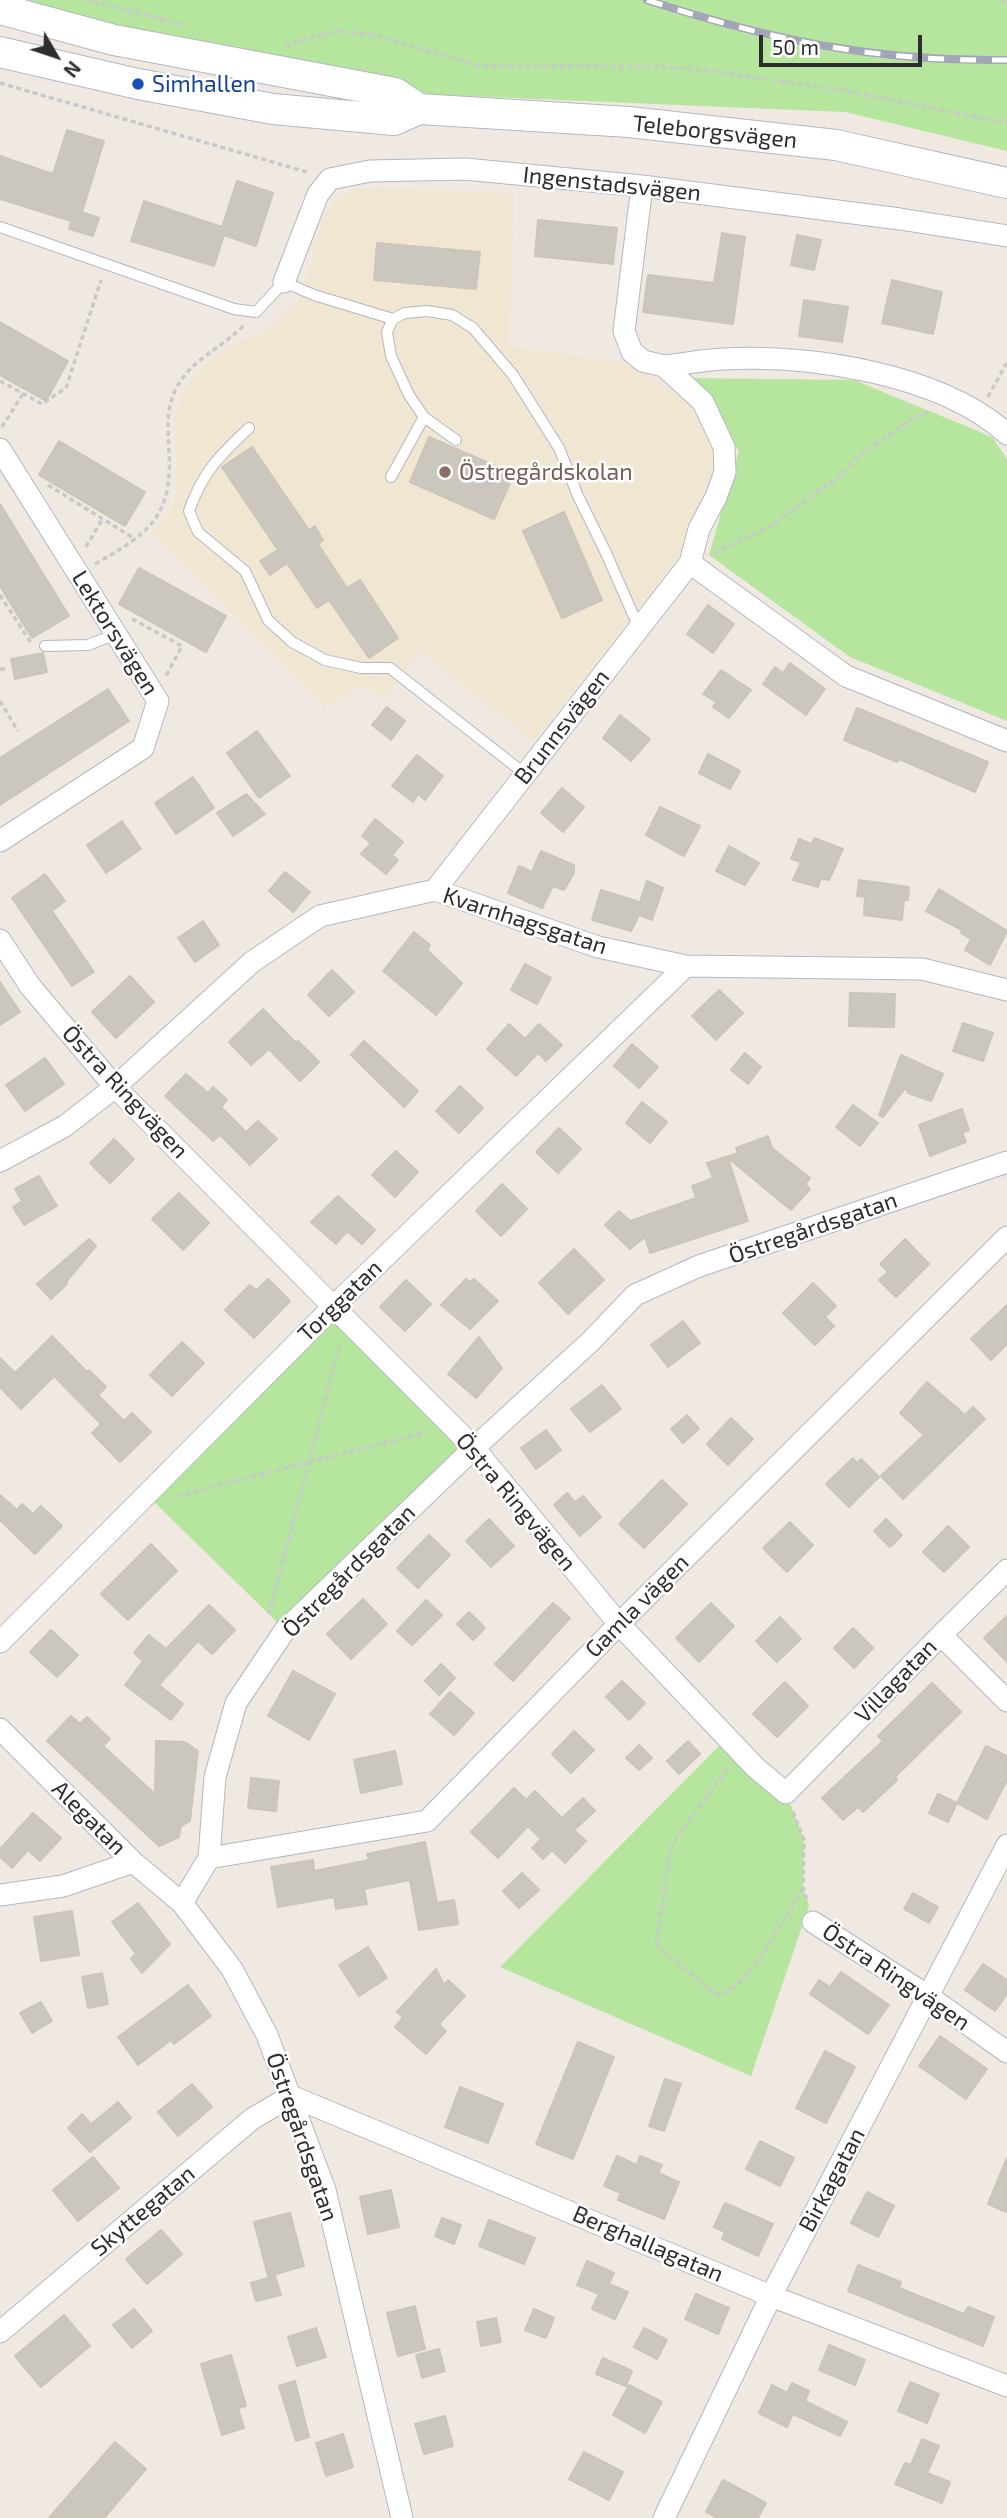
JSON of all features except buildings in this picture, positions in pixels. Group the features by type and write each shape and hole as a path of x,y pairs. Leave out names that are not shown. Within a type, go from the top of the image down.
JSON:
{"main road":[{"name":"Teleborgsvägen","path":"0,9 114,40 395,93 419,109"},
{"name":"Teleborgsvägen","path":"0,52 138,84 273,109 394,120 419,109 629,122 836,145 1007,183"}],"street":[{"name":"Ingenstadsvägen","path":"330,179 370,171 466,169 642,186 900,219 1007,236"},
{"path":"284,282 318,194 330,179"},
{"path":"642,186 624,331 632,352 643,360 664,366 723,359 793,360 850,368 926,387 979,414 1007,434"},
{"path":"664,366 703,402 724,447 724,472 716,497 699,529 690,563 846,676 1007,741"},
{"name":"Lektorsvägen","path":"0,449 158,701 143,748 0,841"},
{"name":"Brunnsvägen","path":"435,890 690,563"},
{"name":"Kvarnhagsgatan","path":"0,1161 65,1126 115,1087 252,962 320,916 435,890 598,947 686,966 922,969 1007,990"},
{"name":"Östra Ringvägen","path":"0,940 30,986 115,1087 474,1448 619,1624 756,1769 786,1793"},
{"name":"Torggatan","path":"0,1642 134,1507 340,1312 686,966"},
{"name":"Östregårdsgatan","path":"401,2518 325,2190 267,2035 232,1969 182,1903 209,1858 215,1777 236,1703 285,1630 635,1295 699,1266 1007,1161"},
{"name":"Gamla vägen","path":"209,1858 427,1821 619,1624 1007,1237"},
{"name":"Villagatan","path":"786,1793 1007,1570"},
{"path":"941,1635 1007,1701"},
{"name":"Alegatan","path":"0,1730 133,1862 182,1903"},
{"name":"Birkagatan","path":"664,2518 771,2296 1007,1845"},
{"path":"0,1895 63,1886 133,1862"},
{"name":"Östra Ringvägen","path":"813,1922 928,1996 1007,2052"},
{"name":"Berghallagatan","path":"291,2096 771,2296 1007,2386"},
{"name":"Skyttegatan","path":"0,2332 252,2119 291,2096"}],"lane":[{"path":"0,227 234,309 256,312 284,282 314,295 393,319"},
{"path":"456,440 424,417 409,395 391,356 387,332 393,319 405,313 427,311 452,315 473,328 513,375 558,448 639,628"},
{"path":"391,477 424,417"},
{"path":"249,428 211,465 197,489 189,511 198,532 245,571 268,620 292,642 326,660 360,668 390,668 525,774"},
{"path":"46,646 88,645 116,634"}],"path":[{"path":"86,0 183,25"},
{"path":"1001,0 1007,3"},
{"path":"278,49 338,31 373,35 481,66 663,67 711,71 841,90 1007,123"},
{"path":"0,83 330,179"},
{"path":"0,381 42,404 65,388 106,265"},
{"path":"76,570 135,539 161,512 168,494 168,412 175,391 185,374 200,358 237,331 256,312"},
{"path":"979,414 1007,362"},
{"path":"0,431 23,394"},
{"path":"690,563 774,525 814,493 837,479 855,459 913,418 956,401"},
{"path":"43,482 135,539"},
{"path":"76,570 103,518"},
{"path":"0,595 29,642 46,646"},
{"path":"94,598 182,646 155,696"},
{"path":"0,669 8,669"},
{"path":"0,701 18,731"},
{"path":"277,1643 269,1614 310,1462 340,1312"},
{"path":"134,1507 451,1426"},
{"path":"740,1752 677,1837 670,1852 656,1945 716,1994 727,1992 744,1979 803,1888"},
{"name":"Östra Ringvägen","path":"786,1793 804,1840 803,1888 813,1922"}],"shaded area":[{"name":"Östregårdskolan","path":"355,189 514,194 509,347 629,363 693,406 712,447 714,484 682,552 534,741 420,651 386,697 362,686 324,707 151,533 162,522 173,504 178,486 174,416 183,391 201,368 214,357 239,341 267,331 293,306 302,294 323,218 336,200"}],"green space":[{"path":"0,0 1007,0 1007,151 845,112 395,93"},
{"path":"686,378 854,380 992,437 1007,459 1007,721 850,657 709,555 739,451"},
{"path":"334,1306 474,1448 285,1630 146,1494"},
{"path":"727,1738 786,1793 804,1840 803,1888 809,1906 751,2076 500,1967"}],"railway":[{"path":"647,0 737,27 824,46 913,57 1007,60"}],"place":[{"name":"Simhallen","path":"138,84"},
{"name":"Östregårdskolan","path":"445,472"}]}
